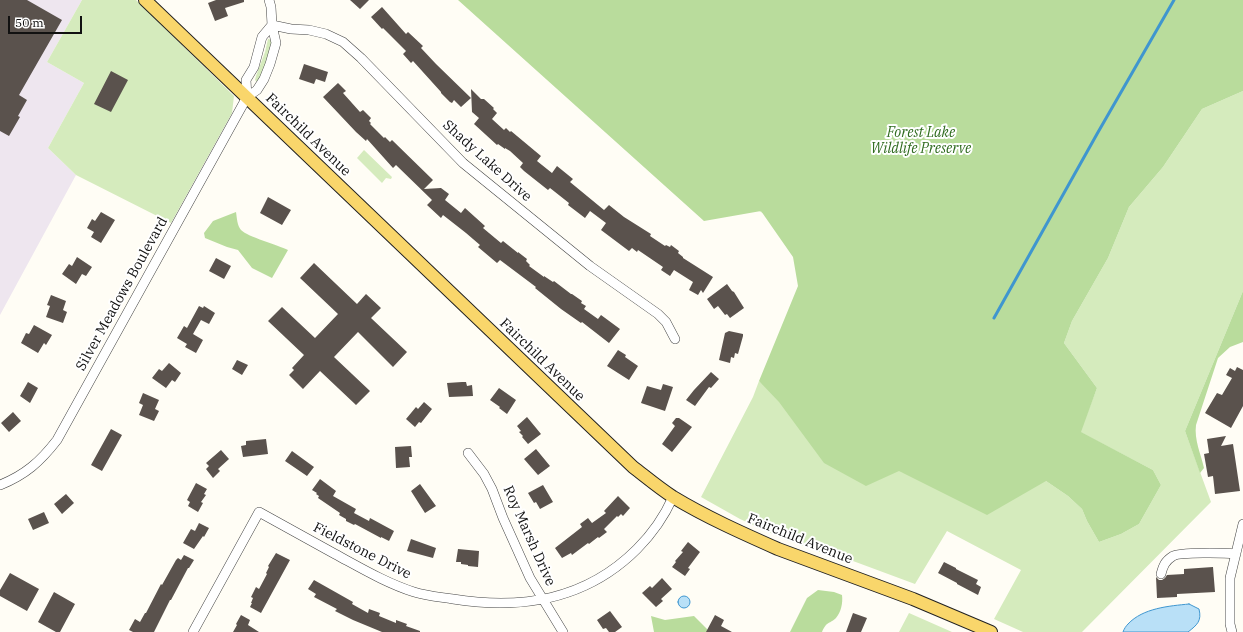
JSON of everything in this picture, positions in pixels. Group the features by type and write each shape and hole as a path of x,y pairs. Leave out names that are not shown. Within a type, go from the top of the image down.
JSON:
{"main road":[{"name":"Fairchild Avenue","path":"145,0 633,467 658,487 722,523 778,549 913,598 991,632"}],"street":[{"path":"247,97 256,90 264,79 276,43 269,0"},
{"path":"247,97 246,80 254,67 262,38 272,25"},
{"name":"Shady Lake Drive","path":"272,25 326,34 343,42 464,163 590,266 658,314 666,322 675,339"},
{"name":"Silver Meadows Boulevard","path":"0,485 15,479 34,465 47,453 57,440 247,97"},
{"name":"Roy Marsh Drive","path":"468,453 478,464 492,489 517,551 530,578 563,632"},
{"name":"Fieldstone Drive","path":"193,632 259,512 354,565 390,583 415,592 477,602 524,602 561,596 587,585 614,569 629,557 654,530 666,513 673,496"},
{"path":"1232,632 1230,624 1230,580 1243,524"},
{"path":"1161,574 1164,564 1174,556 1220,553 1236,554"}],"shaded area":[{"path":"0,0 82,0 47,62 84,83 48,148 76,175 0,315"}],"green space":[{"path":"82,0 136,0 234,96 232,113 171,223 76,175 48,148 84,83 47,62"},
{"name":"Forest Lake Wildlife Preserve","path":"458,0 1243,0 1243,91 1202,109 1163,167 1129,207 1108,258 1072,321 1064,343 1097,388 1081,432 1153,470 1161,485 1139,524 1121,534 1099,542 1082,509 1068,496 1046,481 987,515 899,471 866,486 824,463 779,402 759,381 798,286 793,257 761,211 704,221"},
{"path":"1160,0 901,472 1046,481 1068,496 1082,509 1099,542 1121,534 1139,524 1161,485 1153,470 1080,432 1097,388 1064,343 1072,321 1108,258 1129,207 1163,167 1202,109 1243,91 1243,291 1185,431 1211,502 1082,632 1023,632 994,619 1021,570 947,531 915,584 853,561 851,563 784,539 740,519 701,497 753,397 759,381 763,384 834,254 733,196"},
{"path":"268,39 272,41 271,46 265,67 258,82 255,80"},
{"path":"364,150 392,177 391,179 386,178 382,183 357,158"},
{"path":"236,212 239,226 245,233 288,250 272,278 252,268 238,250 205,238 204,233 213,221"},
{"path":"1243,291 1243,342 1230,347 1218,358 1196,425 1197,442 1204,468 1200,473 1185,431"},
{"path":"818,590 834,592 842,595 841,607 838,616 827,625 822,632 790,632 807,598"},
{"path":"909,613 952,632 899,632"},
{"path":"651,616 665,620 694,616 710,632 654,632"}],"water":[{"path":"684,596 688,598 690,602 688,606 684,608 680,606 678,602 680,598"},
{"path":"1189,604 1199,609 1200,617 1196,625 1188,632 1123,632 1134,619 1141,614 1165,607"}],"building":[{"path":"0,0 27,0 62,20 19,95 27,100 18,116 20,117 9,136 0,131"},
{"path":"216,0 244,0 244,2 225,8 228,16 215,21 208,3"},
{"path":"350,0 369,0 360,9"},
{"path":"382,7 406,34 408,32 423,46 421,48 471,98 461,107 454,100 452,103 450,102 413,61 411,63 403,54 406,51 371,17"},
{"path":"304,64 328,72 325,82 316,79 314,84 299,79"},
{"path":"111,71 128,80 111,112 94,104"},
{"path":"338,83 346,91 343,93 360,112 363,110 371,118 369,121 371,123 370,124 384,138 385,137 390,142 392,140 433,180 424,189 441,188 449,194 445,200 461,213 465,208 485,226 483,228 501,243 503,241 527,259 526,261 530,265 529,266 544,277 553,282 554,281 582,301 581,303 586,306 584,309 598,319 601,315 620,329 609,343 582,322 581,323 561,309 535,288 536,287 500,260 497,263 478,247 480,245 466,233 443,215 441,218 427,205 432,200 396,165 393,168 367,139 366,141 356,132 323,97"},
{"path":"471,89 481,99 484,99 494,108 493,109 497,113 492,119 504,130 506,128 510,132 511,131 541,156 537,161 552,173 557,166 573,179 570,182 604,210 609,205 624,217 651,234 650,236 665,246 670,247 671,245 679,251 678,253 683,258 713,277 703,293 701,290 698,295 689,290 693,282 674,270 670,276 661,270 663,267 638,250 637,252 632,248 629,251 601,230 606,223 590,211 585,218 550,188 548,190 524,171 520,167 523,163 510,151 498,144 497,145 474,124 479,118 472,112"},
{"path":"268,197 291,210 282,225 260,213"},
{"path":"101,212 115,220 101,243 91,237 94,232 87,228 92,219 95,221"},
{"path":"77,257 92,267 86,276 82,274 76,284 62,274 69,264 72,266"},
{"path":"216,258 231,266 224,279 209,271"},
{"path":"314,263 357,304 366,294 381,308 371,318 407,352 393,367 358,332 334,357 370,391 356,405 320,371 303,389 289,375 294,370 292,368 304,355 268,321 282,307 315,338 338,314 300,278"},
{"path":"727,284 744,308 730,318 727,314 725,315 718,306 714,309 707,299"},
{"path":"51,295 66,301 63,310 67,312 63,323 46,317 50,306 47,305"},
{"path":"199,306 203,308 204,306 215,313 209,324 201,320 193,334 203,340 196,353 185,347 187,344 177,338 184,326 187,328"},
{"path":"34,325 52,335 46,345 44,343 38,353 21,343 26,333 29,334"},
{"path":"729,331 743,334 738,354 735,353 734,358 731,357 730,363 719,360 725,333"},
{"path":"618,350 638,366 629,380 607,366"},
{"path":"237,360 248,365 242,375 232,369"},
{"path":"169,363 181,373 175,382 172,380 166,388 152,378 159,369 162,371"},
{"path":"1237,367 1243,370 1243,406 1231,428 1205,413 1217,393 1222,395 1232,378 1226,375 1230,368 1235,371"},
{"path":"711,372 719,379 711,388 709,387 695,406 686,400"},
{"path":"28,382 38,388 30,403 20,396"},
{"path":"466,382 467,386 472,385 473,396 449,397 447,383"},
{"path":"663,384 673,387 665,411 641,403 647,386 661,390"},
{"path":"499,388 516,400 507,414 490,400"},
{"path":"143,393 159,400 155,409 159,411 154,421 139,415 143,405 139,403"},
{"path":"424,402 432,409 421,423 419,422 415,427 406,419 416,407 418,409"},
{"path":"13,412 21,421 9,432 1,423"},
{"path":"527,417 541,434 528,444 522,437 523,436 519,432 521,431 517,426"},
{"path":"676,418 679,418 692,427 672,452 662,444 675,426 672,423"},
{"path":"111,429 122,435 102,471 91,465"},
{"path":"1226,436 1221,446 1233,444 1240,491 1215,494 1213,476 1208,477 1204,454 1209,453 1207,439"},
{"path":"266,439 268,454 243,457 241,446 246,445 246,441"},
{"path":"411,446 412,457 409,457 410,467 396,468 395,447"},
{"path":"536,449 550,466 538,475 524,459"},
{"path":"221,450 229,459 218,469 220,471 213,478 206,469 209,466 206,463"},
{"path":"292,451 314,467 307,476 285,461"},
{"path":"320,479 336,491 333,496 356,509 354,513 369,521 370,518 394,531 389,541 346,521 346,519 339,515 340,513 318,498 319,496 316,494 317,493 312,490"},
{"path":"196,483 207,489 204,494 206,495 201,502 203,503 198,512 188,506 190,502 187,500"},
{"path":"420,484 436,506 425,513 411,491"},
{"path":"543,485 553,502 540,509 528,493"},
{"path":"66,494 74,503 62,514 54,504"},
{"path":"618,496 630,508 623,516 621,514 618,517 617,516 604,529 607,532 599,538 598,537 589,544 588,543 572,555 571,553 562,558 555,548 582,527 580,524 588,518 592,523 606,513 604,511"},
{"path":"44,512 49,523 33,530 28,519"},
{"path":"199,523 209,528 194,549 183,543 191,529 195,531"},
{"path":"411,539 436,548 433,558 407,551"},
{"path":"688,542 700,552 688,568 690,569 685,576 672,567"},
{"path":"458,549 479,551 478,567 468,566 461,564 461,562 456,562"},
{"path":"276,553 290,560 261,613 250,607 253,598 251,597 256,587 259,589 267,574 268,566"},
{"path":"184,555 194,560 170,600 154,632 133,632 129,630 135,619 140,622 176,560 178,558 181,560"},
{"path":"944,562 978,580 976,584 981,587 978,595 938,573"},
{"path":"1213,567 1215,592 1177,594 1177,597 1157,598 1156,577 1159,580 1162,580 1167,575 1184,574 1184,569"},
{"path":"10,573 39,589 27,611 0,596 0,590"},
{"path":"662,578 672,589 661,599 663,601 656,607 642,593 650,586 652,588"},
{"path":"314,580 353,602 352,604 368,613 369,609 380,613 379,616 396,623 396,620 407,624 406,626 420,632 382,632 353,620 335,611 337,609 314,597 316,594 308,589"},
{"path":"54,592 75,604 60,632 56,632 38,622"},
{"path":"610,611 622,627 615,632 609,632 606,628 603,629 597,620"},
{"path":"853,613 867,618 861,632 846,632"},
{"path":"241,615 250,620 248,625 259,632 233,632"},
{"path":"715,615 724,620 721,626 732,632 706,632"}],"waterway":[{"path":"994,318 1174,0"}]}
